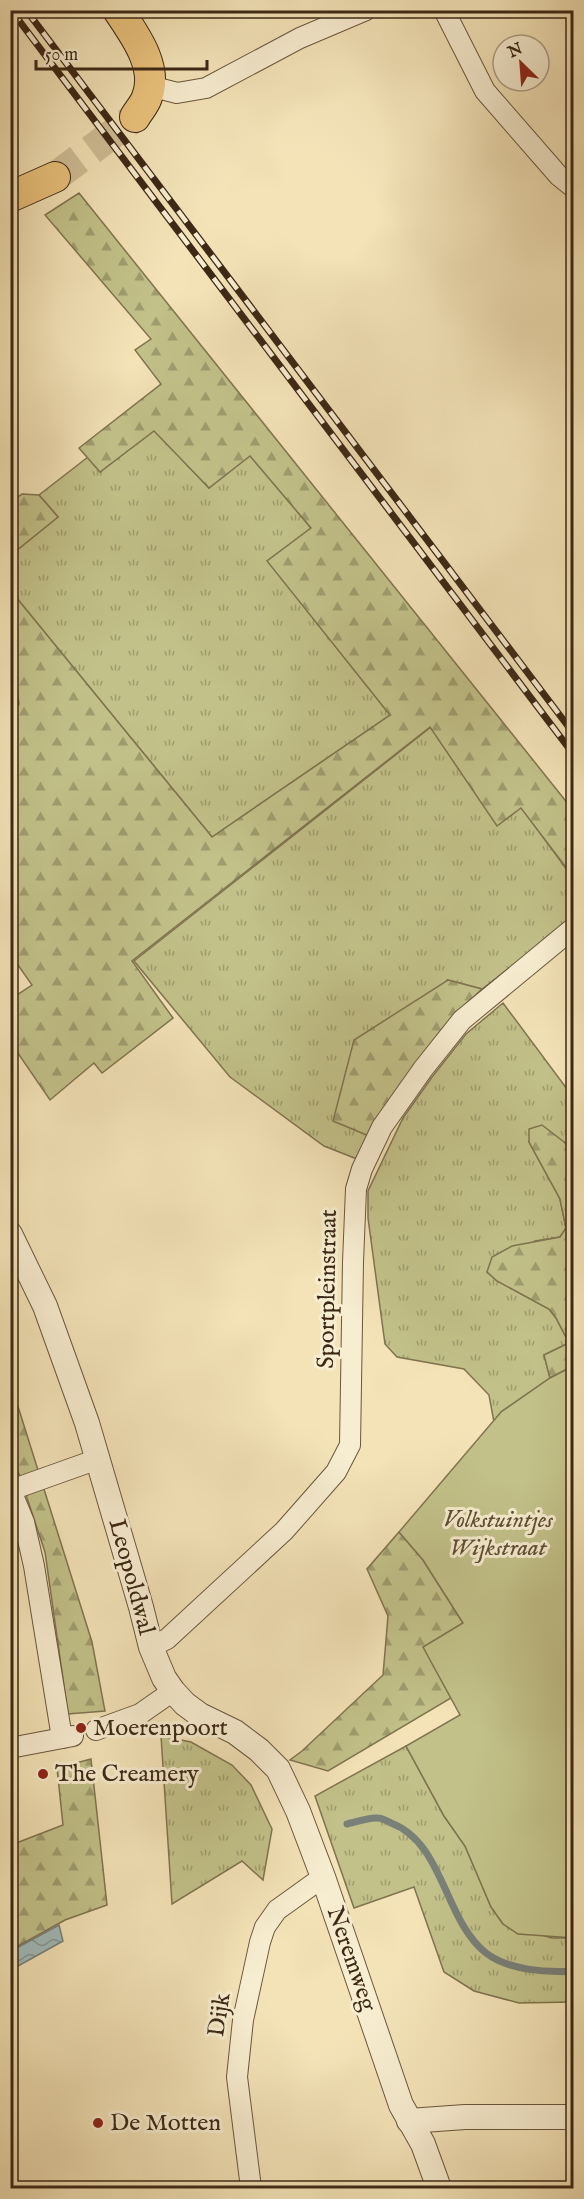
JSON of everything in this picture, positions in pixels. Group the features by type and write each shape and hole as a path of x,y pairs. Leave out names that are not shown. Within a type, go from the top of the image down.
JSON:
{"main road":[{"path":"118,10 145,58 151,75 144,104 135,117"},
{"path":"10,197 55,177"}],"street":[{"path":"150,86 177,93 207,88 300,38 366,10"},
{"path":"444,10 484,91 559,176 573,188"},
{"name":"Sportpleinstraat","path":"151,1647 167,1639 284,1531 336,1472 350,1445 356,1189 362,1169 382,1127 423,1068 462,1020 570,930"},
{"name":"Leopoldwal","path":"10,1234 28,1267 59,1342 98,1459 151,1647 164,1678 173,1691"},
{"path":"12,1745 68,1737 24,1522 11,1489 98,1459"},
{"path":"96,1730 140,1714 173,1691"},
{"name":"Neremweg","path":"173,1691 185,1704 201,1715 235,1732 278,1768 298,1811 323,1877 401,2105 423,2144 439,2188"},
{"name":"Dijk","path":"251,2188 237,2077 243,2020 260,1942 265,1927 278,1910 323,1877"},
{"path":"409,2121 465,2117 573,2117"}],"green space":[{"path":"79,193 573,810 574,878 521,808 497,826 430,727 132,961 173,1018 102,1073 94,1063 50,1100 11,1043 11,999 32,985 11,955 10,718 19,704 11,656 11,591 212,837 390,715 267,561 311,528 250,456 209,488 154,431 100,472 79,448 161,384 135,350 151,339 45,215"},
{"path":"154,430 209,488 250,455 311,528 268,561 390,715 212,837 11,591 11,555 58,517 39,495 88,457 100,472"},
{"path":"22,494 39,495 58,517 11,555 11,502"},
{"path":"11,656 19,704 11,718"},
{"path":"431,727 497,825 521,807 573,878 573,923 561,929 482,989 447,980 357,1159 324,1146 230,1077 134,961"},
{"path":"448,980 482,989 452,1018 369,1136 333,1121 354,1040"},
{"path":"503,1003 573,1097 574,1153 564,1142 529,1142 560,1199 566,1228 560,1237 535,1241 487,1272 497,1281 549,1309 569,1343 544,1355 550,1378 501,1412 494,1422 489,1395 464,1369 397,1357 385,1344 368,1218 368,1191 403,1118 432,1077 466,1034"},
{"path":"542,1125 574,1153 573,1366 550,1378 544,1355 569,1343 556,1318 549,1309 497,1281 487,1272 492,1257 512,1246 560,1237 566,1228 560,1199 529,1142 529,1129"},
{"name":"Volkstuintjes Wijkstraat","path":"573,1366 574,1938 518,1934 503,1924 491,1907 465,1846 444,1816 406,1746 460,1715 423,1647 463,1623 423,1560 399,1532 501,1412 550,1378"},
{"path":"10,1381 92,1642 105,1711 68,1714 45,1552 19,1474 11,1460"},
{"path":"399,1532 423,1560 463,1623 424,1647 451,1698 328,1771 290,1760 383,1675 388,1616 367,1569"},
{"path":"161,1736 191,1742 232,1765 251,1785 272,1829 263,1880 242,1861 172,1904"},
{"path":"406,1746 444,1816 465,1846 491,1907 503,1924 552,1938 573,1938 573,2002 519,2003 474,1991 444,1972 414,1887 354,1908 315,1796"},
{"path":"91,1759 107,1905 65,1920 11,1950 11,1845 63,1825 57,1768"}],"water":[{"path":"59,1925 63,1941 11,1970 11,1951"}],"waterway":[{"path":"347,1824 380,1818 409,1833 433,1864 461,1922 472,1939 495,1959 528,1969 574,1971"}],"tunnel":[{"path":"55,177 135,117"}],"railway":[{"path":"11,10 574,755"},
{"path":"26,10 574,734"}],"place":[{"name":"Moerenpoort","path":"81,1728"},
{"name":"The Creamery","path":"43,1774"},
{"name":"De Motten","path":"98,2123"}]}
